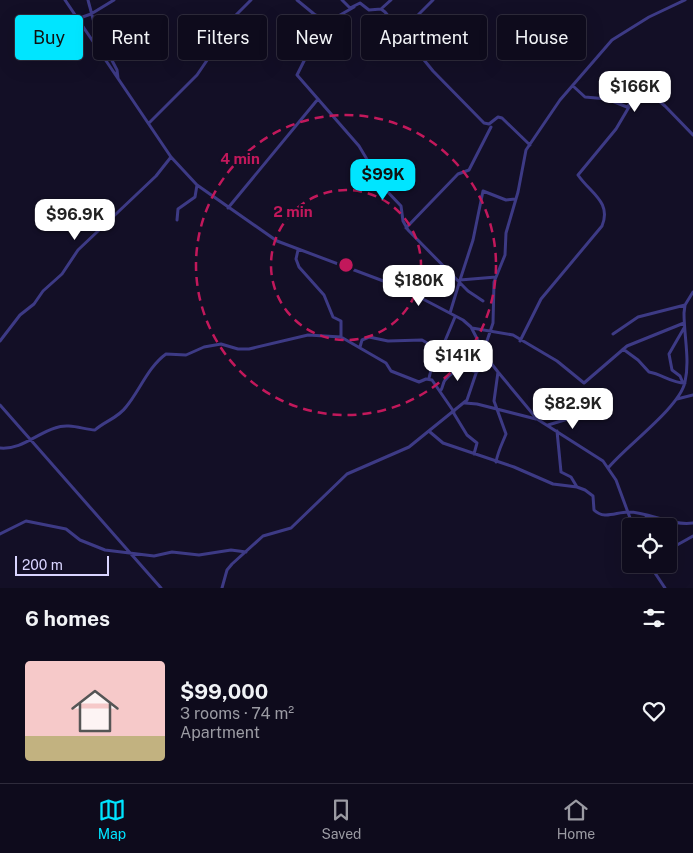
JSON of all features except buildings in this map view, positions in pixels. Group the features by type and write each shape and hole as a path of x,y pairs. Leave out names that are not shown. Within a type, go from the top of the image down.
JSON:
{"street":[{"path":"65,0 74,15"},
{"path":"88,0 96,30 117,70 118,78"},
{"path":"83,17 114,0"},
{"path":"148,123 197,75 212,53 213,38 251,0"},
{"path":"297,0 316,15"},
{"path":"342,0 350,8 354,7"},
{"path":"342,15 360,3 371,11 381,9 391,0"},
{"path":"418,15 433,0"},
{"path":"222,588 227,570 263,536 292,528 347,474 409,447 430,432 469,397 483,350 491,331 494,316 496,277 505,254 506,233 526,150 560,100 617,35 685,0"},
{"path":"381,9 387,15"},
{"path":"83,28 171,156 197,184 269,237 298,250 402,288 450,313 471,327 482,331 507,333 557,362 584,383 623,349 684,323"},
{"path":"304,60 297,73 300,80 359,146 369,166 392,198 401,206 403,222 406,228 460,280 468,291 483,302"},
{"path":"425,60 484,123 489,124 498,117 502,118 530,145"},
{"path":"573,86 585,97 607,99 629,107"},
{"path":"520,341 541,299 602,226 606,218 605,207 578,175 616,129 629,107 642,91 647,91 665,106 693,135"},
{"path":"228,208 318,99"},
{"path":"406,228 458,174 469,170 491,127"},
{"path":"0,341 20,315 34,304 46,288 62,274 78,250 156,176 171,156"},
{"path":"176,220 178,209 195,197 197,184"},
{"path":"450,313 473,240 483,190 506,200 515,199"},
{"path":"298,250 296,259 299,267 324,295 333,317 341,321 341,337"},
{"path":"460,280 496,277"},
{"path":"608,468 677,399 684,383 687,367 684,323 686,305 693,292"},
{"path":"613,334 638,317 686,305"},
{"path":"429,378 435,354 441,349 455,317"},
{"path":"471,327 483,350 498,372 537,419 597,455 608,468 616,480 630,518"},
{"path":"684,328 669,354 672,370 680,376 684,383"},
{"path":"0,448 12,449 56,427 67,426 95,430 102,423 117,416 132,399 156,364 166,354 186,355 204,347 220,344 238,349 249,349 308,335 341,337 360,346 386,363 390,371 419,382 429,378"},
{"path":"360,346 362,340 369,337 388,341 422,340 437,350 441,349"},
{"path":"623,349 638,360 649,372 656,373 674,383 684,383"},
{"path":"441,390 445,379 457,371 469,369 477,372"},
{"path":"496,462 500,443 506,434 500,423 494,401 498,372"},
{"path":"429,378 441,390 468,435 477,443 474,454"},
{"path":"677,399 693,395"},
{"path":"464,403 477,404 537,419"},
{"path":"0,405 161,588"},
{"path":"548,426 581,415 598,416 611,406"},
{"path":"556,430 561,472 571,477 577,487"},
{"path":"430,432 443,443 554,484 577,487 592,494 595,513 606,515 627,512 669,522 693,523"},
{"path":"0,534 26,521 66,529 80,540 106,550 154,556 172,552 199,555 231,550 246,552"},
{"path":"677,545 693,536"},
{"path":"655,573 665,588"}]}
